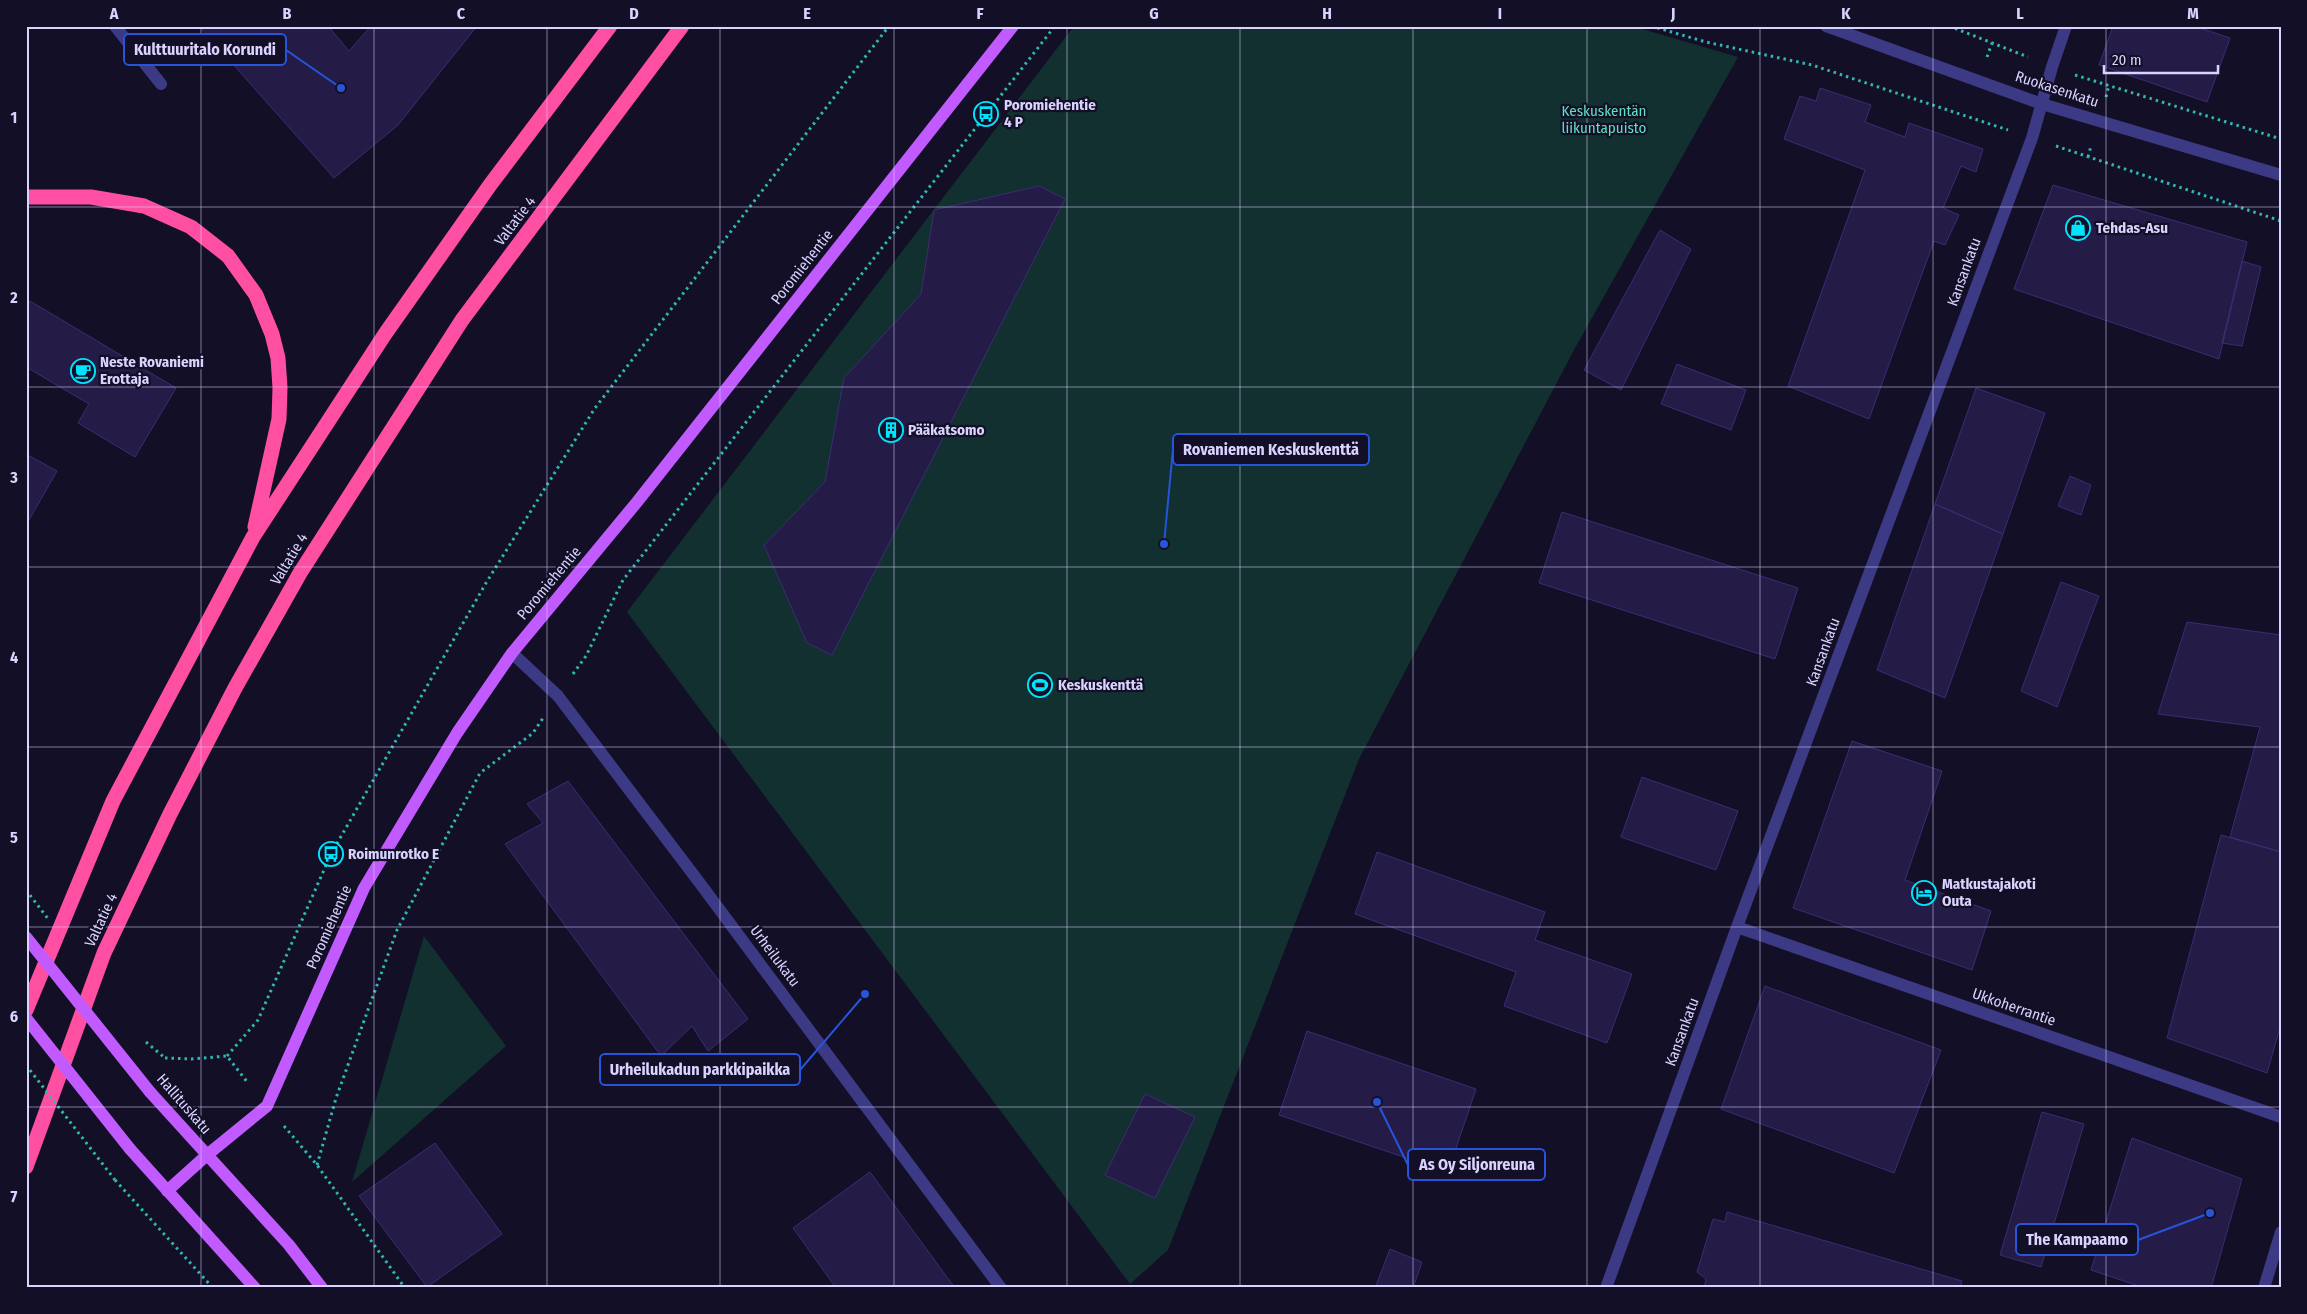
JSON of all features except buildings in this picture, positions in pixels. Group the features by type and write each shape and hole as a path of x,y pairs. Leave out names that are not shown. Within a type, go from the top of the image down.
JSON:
{"highway":[{"path":"26,1010 113,801 253,537 385,334 490,185 610,26"},
{"name":"Valtatie 4","path":"26,1167 104,953 235,688 300,573 462,320 682,26"},
{"path":"26,197 91,197 144,206 192,227 228,256 256,295 272,334 278,358 280,388 279,419 253,537"}],"main road":[{"name":"Poromiehentie","path":"168,1191 207,1155 267,1106 364,888 457,733 512,653 637,502 1013,26"},
{"name":"Hallituskatu","path":"26,937 150,1092 290,1245 322,1288"},
{"path":"26,1018 130,1149 255,1288"}],"street":[{"path":"116,26 161,84"},
{"name":"Ruokasenkatu","path":"1826,26 2042,104 2281,175"},
{"name":"Kansankatu","path":"1606,1288 1737,927 2032,138 2066,26"},
{"name":"Urheilukatu","path":"512,653 558,696 1001,1288"},
{"name":"Ukkoherrantie","path":"1737,927 2281,1117"},
{"path":"2264,1288 2281,1232"}],"path":[{"path":"165,1058 191,1059 227,1056 258,1020 331,854 486,583 594,408 889,26"},
{"path":"317,1165 336,1098 397,930 480,773 532,733 586,656 623,580 1054,26"},
{"path":"1651,26 1706,42 1812,65 2281,221"},
{"path":"2109,85 2281,138"},
{"path":"227,1056 317,1165 405,1288"},
{"path":"26,1066 115,1180 213,1288"}],"green space":[{"name":"Keskuskenttä","path":"1074,26 1632,26 1738,57 1574,350 1359,759 1168,1250 1130,1284 627,612"},
{"path":"424,936 506,1046 352,1182"}],"place":[{"name":"Kulttuuritalo Korundi","path":"341,88"},
{"name":"Poromiehentie 4 P","path":"986,114"},
{"name":"Tehdas-Asu","path":"2078,228"},
{"name":"Neste Rovaniemi Erottaja","path":"83,371"},
{"name":"Pääkatsomo","path":"891,430"},
{"name":"Rovaniemen Keskuskenttä","path":"1164,544"},
{"name":"Keskuskenttä","path":"1040,685"},
{"name":"Roimunrotko E","path":"331,854"},
{"name":"Matkustajakoti Outa","path":"1924,893"},
{"name":"Urheilukadun parkkipaikka","path":"865,994"},
{"name":"As Oy Siljonreuna","path":"1377,1102"},
{"name":"The Kampaamo","path":"2210,1213"}],"park label":[{"name":"Keskuskentän liikuntapuisto","path":"1604,120"}]}
